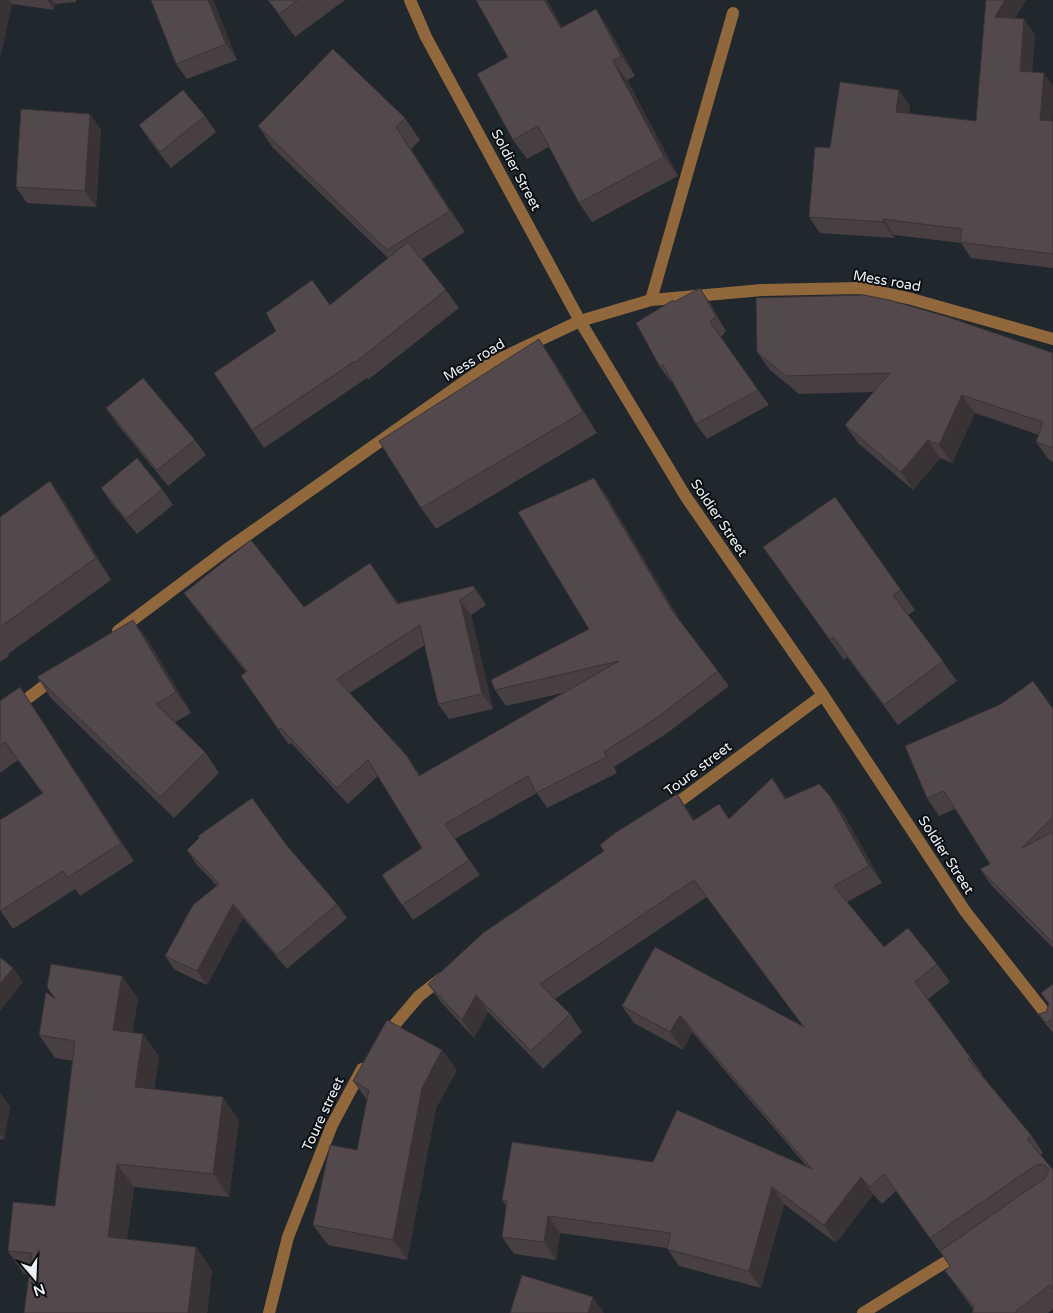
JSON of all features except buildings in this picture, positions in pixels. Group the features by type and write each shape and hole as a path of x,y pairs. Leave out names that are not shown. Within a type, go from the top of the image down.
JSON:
{"street":[{"name":"Soldier Street","path":"410,0 426,37 580,321 686,497 823,695 965,911 1053,1023"},
{"path":"651,300 733,12"},
{"name":"Mess road","path":"109,637 226,550 491,364 580,321 651,300 762,290 859,288 908,298 1053,339"},
{"path":"0,719 62,672"},
{"name":"Toure street","path":"656,819 823,695"},
{"name":"Toure street","path":"269,1313 288,1236 332,1125 372,1051 419,996 450,972"},
{"path":"863,1313 967,1248"}]}
